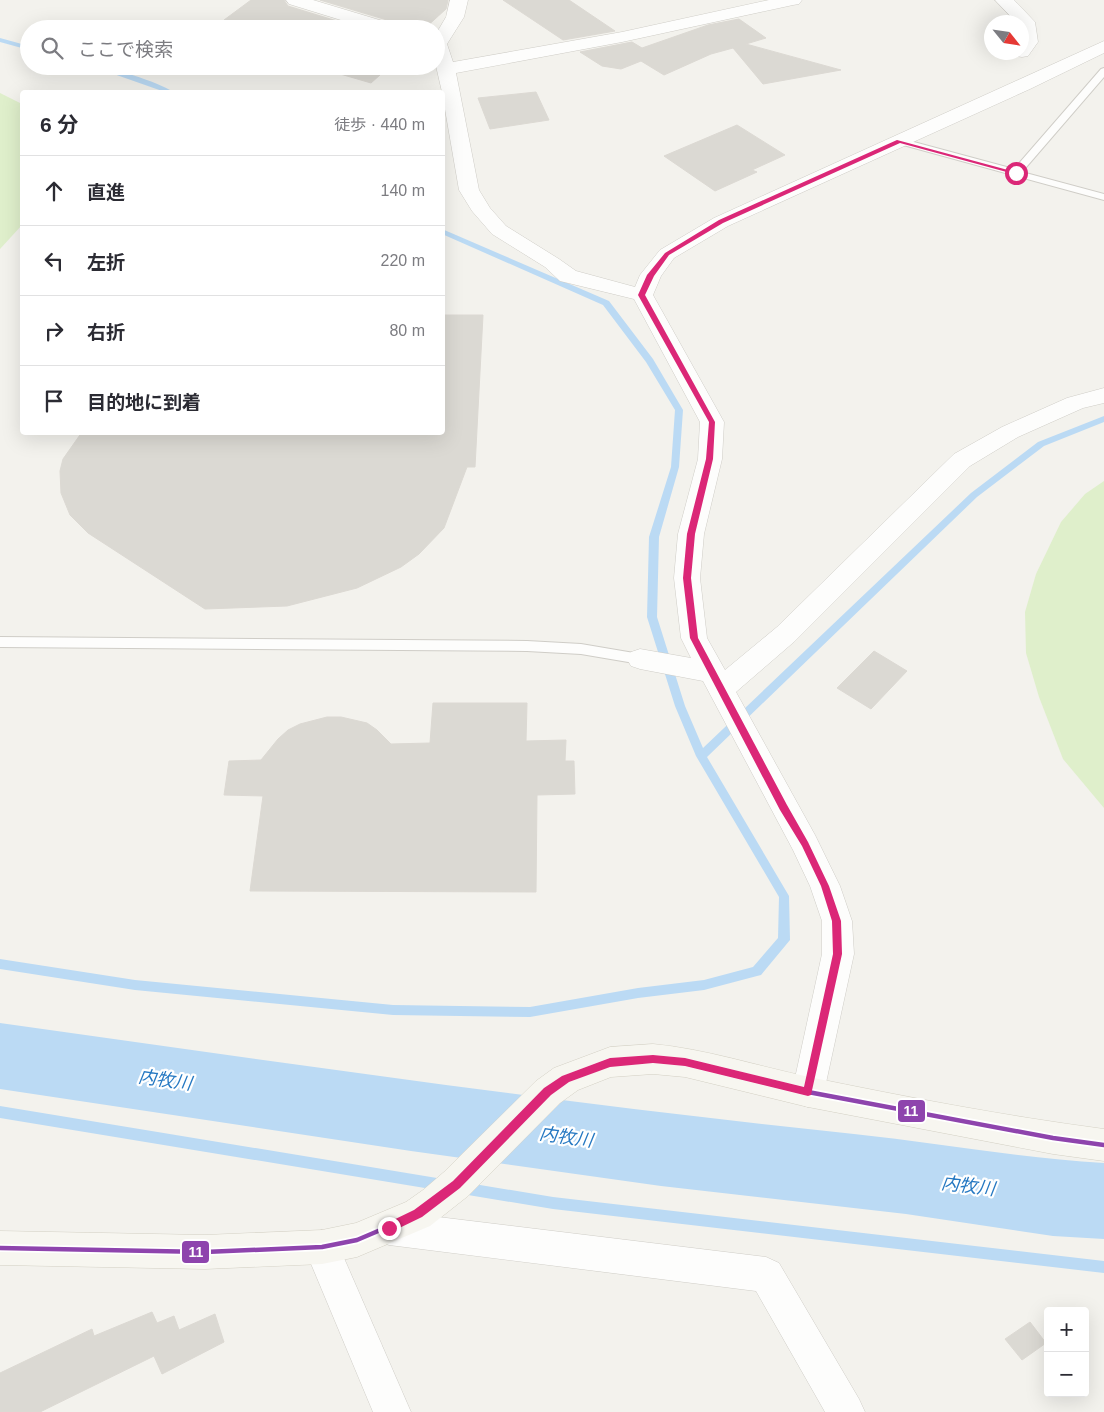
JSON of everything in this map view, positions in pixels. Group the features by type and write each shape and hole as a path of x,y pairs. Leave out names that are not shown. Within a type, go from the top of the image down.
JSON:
{"street":[{"path":"295,0 361,20"},
{"path":"445,31 455,17 460,5 459,0"},
{"path":"446,69 622,37 793,0"},
{"path":"984,102 1029,42 1026,22 1004,0"},
{"path":"633,292 651,275 667,254 721,222 1104,46"},
{"path":"445,66 469,190 482,211 499,230 552,263 568,276 633,292 712,422 710,459 691,534 687,578 694,638 805,844 825,886 837,921 838,954 808,1092"},
{"path":"716,680 786,634 962,460 1010,432 1075,403 1104,395"},
{"path":"640,659 684,667 716,680"},
{"path":"0,1248 205,1252 322,1247 357,1240 403,1221 456,1184 527,1110 566,1079 610,1062 653,1059 685,1062 808,1092 1052,1138 1104,1145"},
{"path":"403,1221 766,1275 846,1412"},
{"path":"322,1247 392,1412"}],"lane":[{"path":"1016,173 1104,71"},
{"path":"899,141 1104,197"},
{"path":"0,642 527,646 581,649 640,659"}],"green space":[{"path":"0,93 20,103 20,227 0,249"},
{"path":"1104,481 1104,808 1063,759 1039,697 1026,653 1025,612 1036,574 1061,522 1085,494"}],"building":[{"path":"251,0 284,0 288,6 334,20 224,20"},
{"path":"320,0 448,0 446,9 434,20 387,20"},
{"path":"503,0 569,0 615,31 563,40"},
{"path":"739,19 766,38 746,44 841,70 763,84 733,48 711,54 664,75 641,61 621,69 602,66 580,52 632,42 642,48 708,25"},
{"path":"344,75 380,75 371,83"},
{"path":"536,92 549,120 490,129 478,98"},
{"path":"737,125 785,155 752,170 757,172 715,191 664,156"},
{"path":"445,315 483,315 475,467 467,467 444,528 419,554 401,567 357,588 287,606 205,609 88,533 70,515 61,493 60,471 63,459 80,435 445,435"},
{"path":"874,651 907,671 871,709 837,688"},
{"path":"433,703 527,703 526,741 566,740 565,761 574,761 575,794 537,795 536,892 250,891 263,796 224,795 229,761 261,760 288,730 300,724 327,717 341,717 367,723 391,744 430,743"},
{"path":"152,1312 157,1323 174,1316 179,1330 215,1314 224,1342 162,1374 154,1356 40,1412 0,1412 0,1373 92,1329 94,1336"},
{"path":"1030,1322 1044,1340 1044,1344 1022,1360 1005,1339"}],"waterway":[{"path":"0,40 20,46"},
{"path":"125,75 165,90"},
{"path":"445,232 606,303 650,361 679,410 675,467 654,537 652,617 680,706 701,756"},
{"path":"701,756 974,495 1041,444 1104,419"},
{"path":"0,964 135,985 393,1010 530,1012 638,993 704,985 757,971 784,940 784,896 701,756"},
{"name":"内牧川","path":"0,1056 411,1116 661,1150 906,1177 1053,1198 1104,1201"},
{"path":"0,1112 443,1185"},
{"path":"462,1188 553,1203 1104,1267"}],"transit line":[{"name":"11","path":"0,1248 205,1252 322,1247 357,1240 418,1214 456,1184 548,1092 566,1079 610,1062 653,1059 685,1062 808,1092 1053,1138 1104,1145"}],"route":[{"path":"389,1228 418,1214 435,1202 497,1144 527,1110 548,1092 566,1079 610,1062 653,1059 685,1062 808,1092 838,954 837,921 825,886 805,844 694,638 687,578 691,534 710,459 712,422 642,295 651,275 667,254 721,222 899,141 1016,173"}]}
